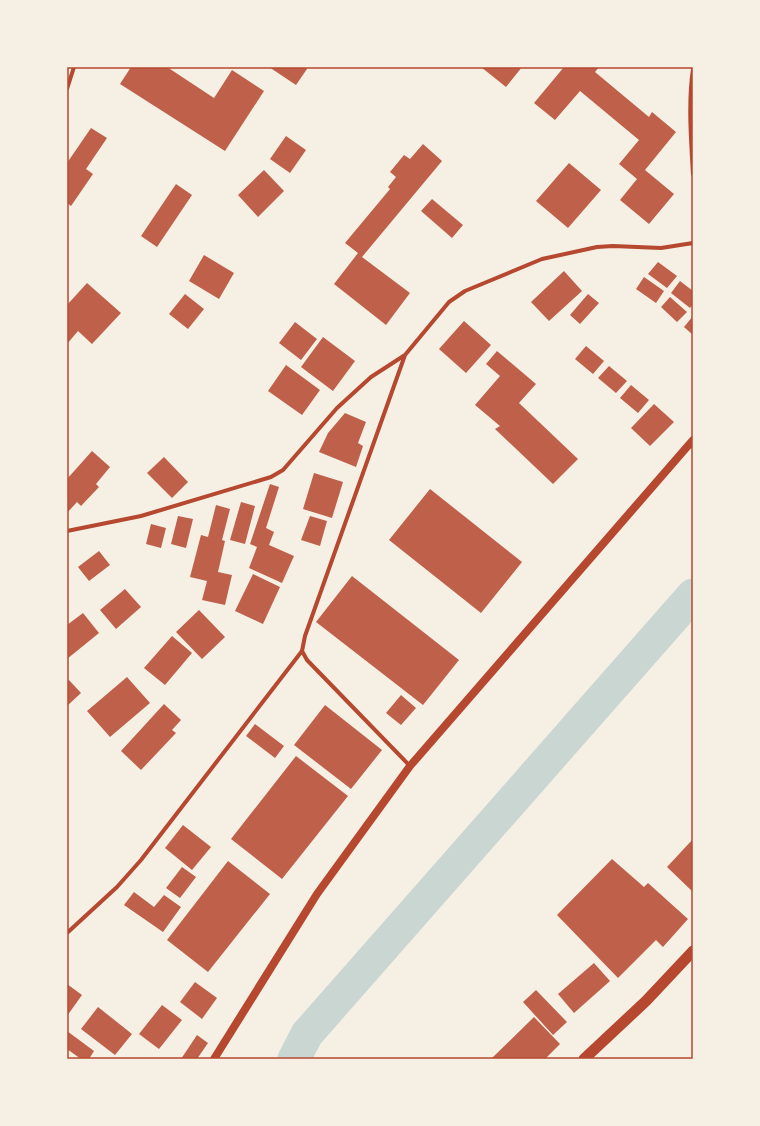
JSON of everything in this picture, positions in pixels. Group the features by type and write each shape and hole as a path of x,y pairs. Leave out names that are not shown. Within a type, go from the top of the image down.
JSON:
{"highway":[{"path":"584,1059 646,1001 693,951"}],"main road":[{"path":"214,1059 317,894 410,766 693,440"}],"street":[{"path":"67,89 74,67"},
{"path":"693,69 691,126 693,174"},
{"path":"67,531 141,516 271,477 282,470 337,408 371,377 405,355 449,302 465,291 533,261 597,247 612,246 661,248 693,243"},
{"path":"67,933 117,887 141,860 302,651 305,636 405,355"},
{"path":"302,651 307,660 410,766"}],"building":[{"path":"131,67 167,67 214,98 232,70 264,91 225,151 120,84"},
{"path":"269,67 305,67 307,69 296,85"},
{"path":"481,67 522,67 506,87"},
{"path":"564,67 599,67 595,72 649,117 652,112 676,132 645,170 674,194 649,224 620,200 637,179 619,164 639,140 580,91 555,120 534,103"},
{"path":"91,128 107,138 86,169 93,174 71,206 67,203 67,163"},
{"path":"286,136 306,150 290,173 270,159"},
{"path":"423,144 442,161 362,257 410,293 386,325 334,284 358,253 345,243 390,189 388,187 396,177 390,172 404,155 410,159"},
{"path":"569,163 601,190 568,228 536,201"},
{"path":"264,170 284,191 258,217 238,195"},
{"path":"176,184 192,195 157,247 141,236"},
{"path":"432,199 463,225 452,238 421,211"},
{"path":"204,255 234,273 219,299 189,281"},
{"path":"658,262 677,276 667,288 648,274"},
{"path":"564,271 582,291 549,321 531,302"},
{"path":"644,277 664,291 656,303 636,289"},
{"path":"680,281 693,291 693,304 690,308 671,293"},
{"path":"87,283 121,313 92,344 78,331 67,344 67,305"},
{"path":"185,294 204,309 188,329 169,314"},
{"path":"588,294 599,303 580,324 570,315"},
{"path":"670,297 687,312 677,322 661,307"},
{"path":"693,316 693,335 684,327"},
{"path":"464,321 491,345 466,373 439,349"},
{"path":"295,322 317,339 301,360 279,343"},
{"path":"323,337 355,361 333,391 301,367"},
{"path":"586,346 604,361 593,374 575,359"},
{"path":"497,351 536,384 519,403 578,459 553,484 495,429 500,426 475,405 500,376 486,364"},
{"path":"286,365 320,390 302,415 268,391"},
{"path":"609,366 627,381 616,393 598,378"},
{"path":"631,385 649,400 638,413 620,398"},
{"path":"654,404 674,422 650,446 631,428"},
{"path":"345,413 366,422 358,443 363,446 356,467 319,452 328,433"},
{"path":"92,451 110,467 96,484 99,487 81,506 77,502 67,513 67,479"},
{"path":"164,457 188,482 172,498 147,473"},
{"path":"314,473 343,482 332,518 303,509"},
{"path":"270,484 279,487 266,528 274,532 269,545 294,556 282,583 249,568 257,547 250,544"},
{"path":"430,489 522,562 481,613 389,540"},
{"path":"241,502 255,506 245,544 230,540"},
{"path":"216,505 230,509 222,540 225,541 218,572 232,575 225,605 202,600 207,581 190,577 201,535 208,537"},
{"path":"178,516 193,519 186,548 171,544"},
{"path":"310,516 327,521 320,546 301,540"},
{"path":"151,524 166,528 161,548 146,544"},
{"path":"99,551 110,565 89,581 78,567"},
{"path":"253,574 280,587 263,624 235,611"},
{"path":"352,576 459,660 423,705 316,622"},
{"path":"125,589 141,607 116,629 100,610"},
{"path":"199,610 225,637 202,659 176,632"},
{"path":"83,613 99,633 67,659 67,625"},
{"path":"172,636 192,653 165,685 144,668"},
{"path":"127,677 150,703 110,737 87,711"},
{"path":"69,680 81,693 67,706 67,682"},
{"path":"401,695 416,708 401,725 386,713"},
{"path":"164,704 181,720 172,730 176,733 141,770 121,751"},
{"path":"325,705 382,750 351,789 294,745"},
{"path":"255,724 284,746 275,758 246,736"},
{"path":"296,756 348,796 282,879 231,839"},
{"path":"183,825 211,847 192,870 165,848"},
{"path":"693,839 693,892 667,867"},
{"path":"612,859 644,887 648,883 688,919 663,947 656,940 618,978 557,915"},
{"path":"228,861 270,894 208,972 167,940"},
{"path":"182,867 196,877 180,898 166,888"},
{"path":"134,892 154,907 164,895 181,907 163,932 124,905"},
{"path":"594,963 610,981 574,1013 558,994"},
{"path":"195,982 217,998 202,1019 180,1002"},
{"path":"67,984 82,995 67,1016"},
{"path":"536,990 567,1022 553,1035 523,1002"},
{"path":"162,1005 182,1020 159,1049 139,1034"},
{"path":"98,1007 132,1034 115,1055 81,1029"},
{"path":"534,1017 560,1044 545,1059 491,1059"},
{"path":"67,1031 94,1051 89,1059 81,1059 67,1049"},
{"path":"197,1035 208,1043 197,1059 181,1059"}],"waterway":[{"path":"294,1059 307,1034 693,595"}]}
